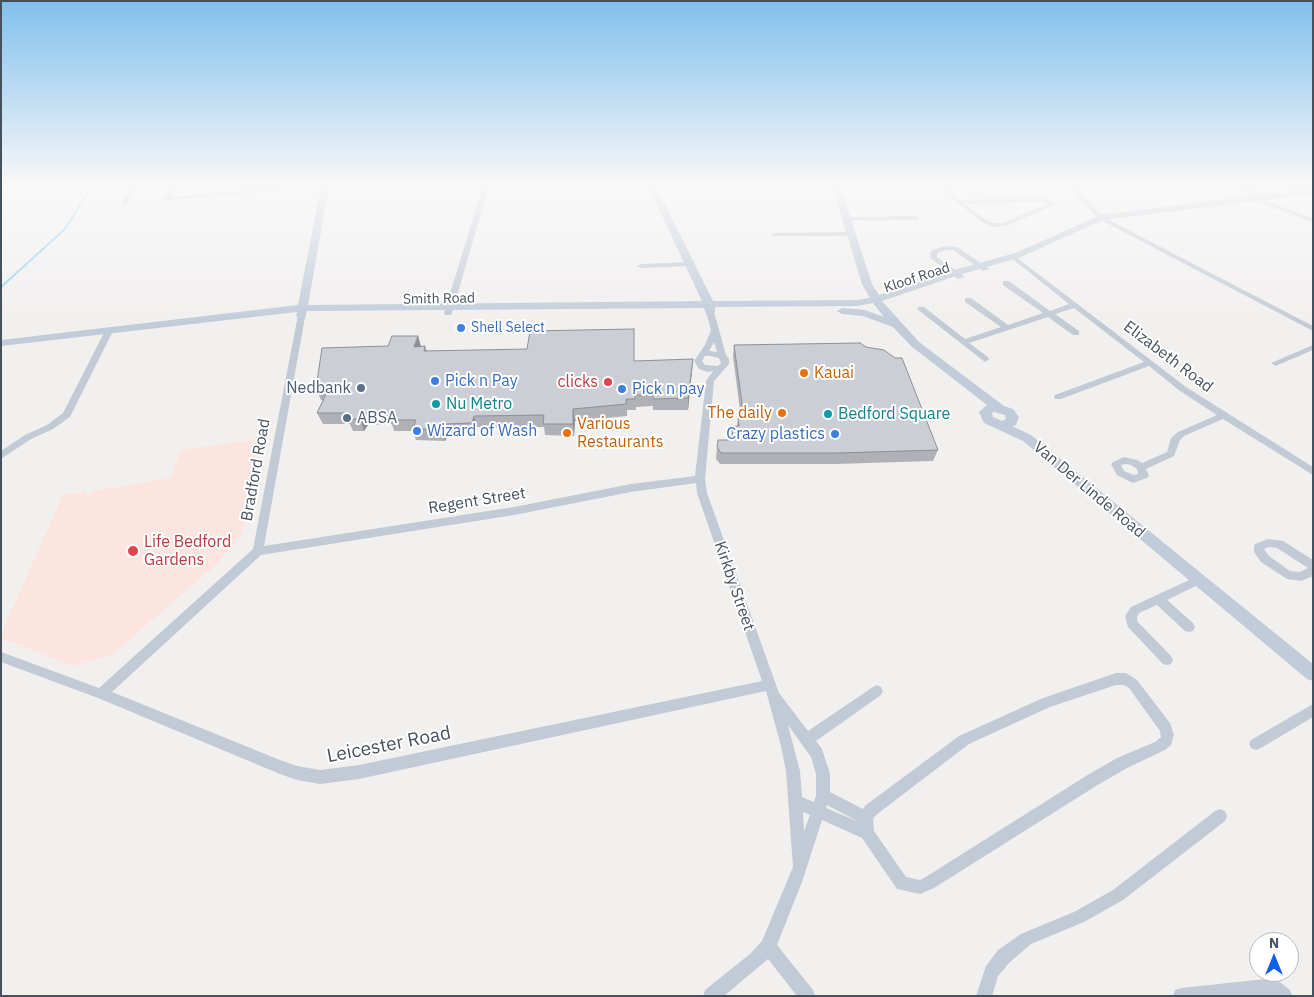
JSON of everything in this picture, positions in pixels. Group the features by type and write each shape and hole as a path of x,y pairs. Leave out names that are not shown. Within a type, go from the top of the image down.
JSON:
{"main road":[{"name":"Bradford Road","path":"301,312 316,233"},
{"path":"674,233 710,308"},
{"name":"Kloof Road","path":"877,302 1015,257 1069,233"},
{"path":"851,234 868,286 877,302 893,322 936,361 998,407"},
{"path":"868,286 897,295 891,311 893,322"},
{"path":"837,307 861,298 868,286"},
{"name":"Smith Road","path":"1,350 301,312 449,309 837,307 860,309 877,302"},
{"path":"837,307 893,322"},
{"name":"Smith Road","path":"1,343 108,335"},
{"path":"936,361 946,373 978,400 985,412 990,408 998,407"},
{"name":"Van Der Linde Road","path":"998,407 1009,412 1013,420 1157,538 1178,561"},
{"name":"Van Der Linde Road","path":"985,412 988,420 1027,438 1313,674"},
{"path":"997,424 1006,425 1013,420"}],"street":[{"path":"449,309 472,233"},
{"path":"1129,233 1313,329"},
{"path":"774,235 851,234"},
{"path":"958,275 934,258 933,252 945,248 955,248 983,267"},
{"name":"Elizabeth Road","path":"1015,257 1150,363 1222,416 1313,472"},
{"path":"641,266 689,264"},
{"path":"1006,283 1076,333"},
{"path":"968,300 1007,328"},
{"path":"964,342 1075,305"},
{"path":"710,308 714,331 722,356 726,362 710,381 704,368 698,361 704,354 714,331"},
{"path":"921,309 985,359"},
{"name":"Bradford Road","path":"258,551 301,312"},
{"path":"1,456 28,437 50,427 67,415 108,335"},
{"path":"1275,363 1313,346"},
{"path":"704,354 711,353 722,356"},
{"path":"1058,397 1150,363"},
{"path":"704,368 720,368"},
{"name":"Kirkby Street","path":"710,381 700,479 702,494 770,688 788,746 793,770 800,867"},
{"path":"1142,467 1171,454 1176,438 1181,434 1222,416"},
{"name":"Regent Street","path":"258,551 514,511 631,488 700,479"},
{"path":"1313,566 1276,544 1268,543 1259,547 1259,552 1266,559 1287,575 1301,577 1313,571"},
{"path":"101,694 258,551"},
{"path":"1167,660 1132,623 1131,616 1135,610 1200,579"},
{"path":"1158,599 1189,627"},
{"name":"Leicester Road","path":"1,658 101,694 280,767 311,776 332,777 770,688"},
{"path":"795,801 820,810 867,833 902,884 920,887 1091,781 1122,763 1160,746 1168,735 1166,727 1133,684 1126,679 1116,679 1048,702 964,740 871,810 866,818 867,833"},
{"name":"Kirkby Street","path":"711,996 750,965 768,947 800,867 823,796 824,780 820,764 806,737 770,688"},
{"path":"788,746 806,737 876,691"},
{"path":"1256,744 1313,710"},
{"path":"823,796 866,818"},
{"path":"984,996 992,972 1004,956 1026,939 1079,917 1118,895 1220,816"},
{"path":"768,947 807,996"},
{"path":"1181,996 1266,987 1274,988 1284,996"}],"shaded area":[{"name":"Life Bedford Gardens","path":"261,439 242,533 219,562 112,655 73,666 1,638 1,634 63,495 86,492 86,496 94,491 171,478 180,450"}],"building":[{"path":"634,329 634,361 693,359 688,398 653,399 653,395 635,395 635,399 626,399 626,404 573,409 573,424 543,424 544,415 474,416 472,423 444,424 442,429 413,429 416,420 390,420 393,413 364,413 360,419 348,419 351,413 317,413 329,388 316,388 322,348 388,346 392,336 418,336 414,347 425,346 424,351 527,349 530,331"},
{"name":"Bedford Square","path":"860,343 866,347 884,350 895,358 902,358 938,450 837,453 721,453 717,447 718,440 733,440 732,426 739,426 738,418 744,418 734,345"}],"waterway":[{"path":"1,287 61,233"}],"place":[{"name":"Shell Select","path":"461,328"},
{"name":"Kauai","path":"804,373"},
{"name":"Pick n Pay","path":"435,381"},
{"name":"clicks","path":"608,382"},
{"name":"Nedbank","path":"361,388"},
{"name":"Pick n pay","path":"622,389"},
{"name":"Nu Metro","path":"436,404"},
{"name":"The daily","path":"782,413"},
{"name":"Bedford Square","path":"828,414"},
{"name":"ABSA","path":"347,418"},
{"name":"Wizard of Wash","path":"417,431"},
{"name":"Various Restaurants","path":"567,433"},
{"name":"Crazy plastics","path":"835,434"},
{"name":"Life Bedford Gardens","path":"133,551"}]}
